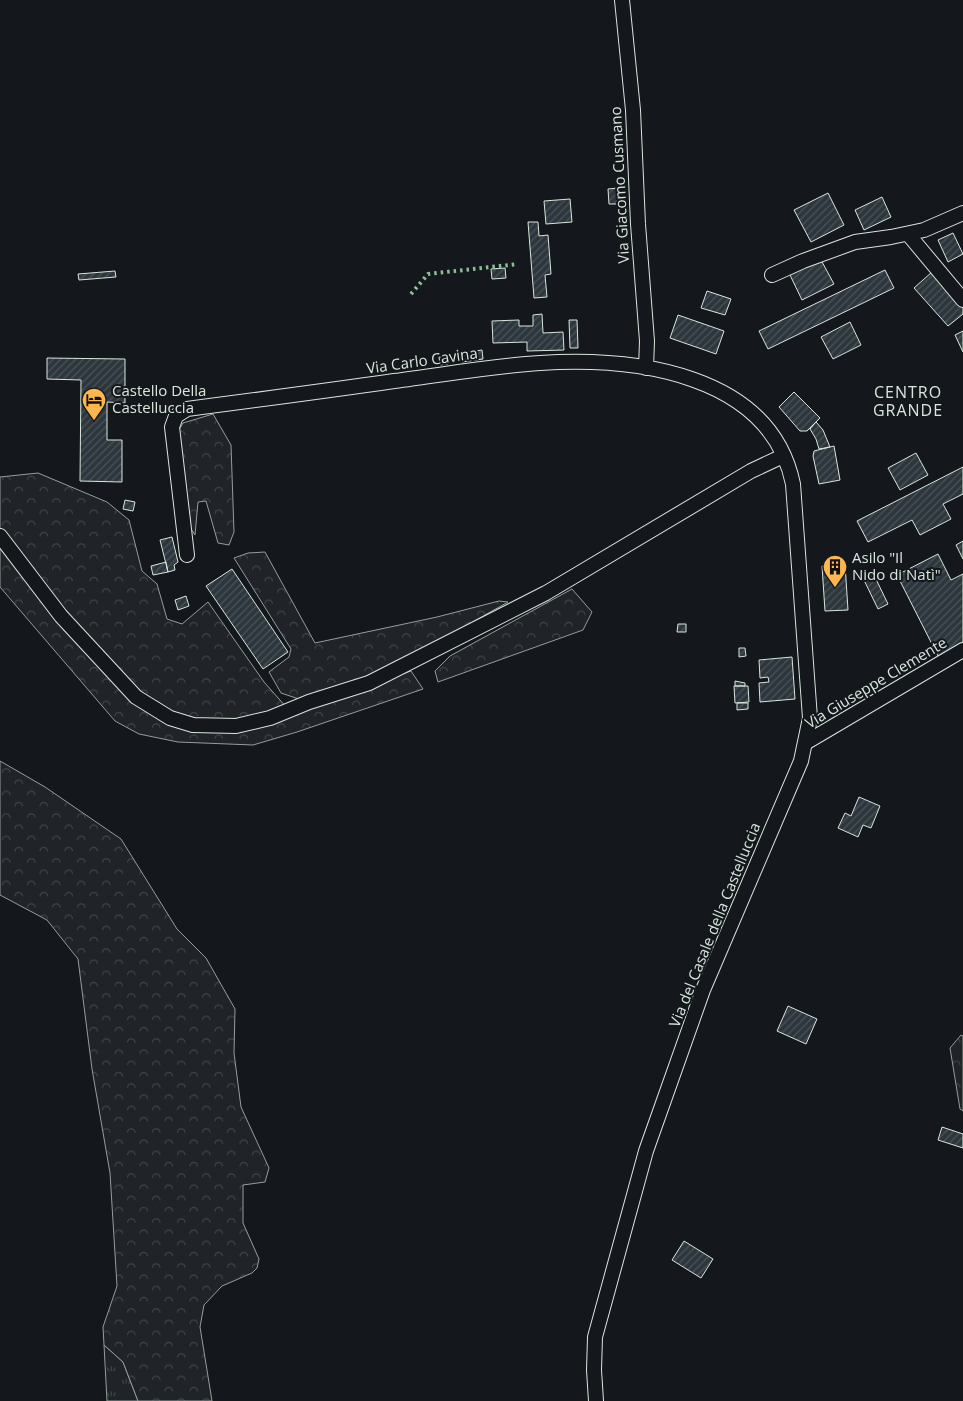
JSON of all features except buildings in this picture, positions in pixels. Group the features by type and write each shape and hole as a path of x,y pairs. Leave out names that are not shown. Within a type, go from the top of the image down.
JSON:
{"street":[{"name":"Via Giacomo Cusmano","path":"622,0 633,110 638,224 647,340 646,368"},
{"path":"772,276 803,261 855,242 908,234 938,225 963,213"},
{"path":"908,234 963,300"},
{"name":"Via Carlo Cavina","path":"187,555 172,427 174,418 182,411 540,363 616,364 673,373 730,396 755,414 772,435 783,456"},
{"path":"0,536 61,616 136,698 170,718 192,725 236,726 270,718 309,702 369,683 546,593 751,471 783,456"},
{"name":"Via del Casale della Castelluccia","path":"596,1401 594,1370 595,1337 646,1151 703,990 801,761 810,718 793,494 789,468 783,456"},
{"name":"Via Giuseppe Clemente","path":"805,743 963,650"}],"green space":[{"path":"213,414 231,445 234,532 229,545 218,543 206,501 198,502 195,535 189,526 179,430 183,423"},
{"path":"38,473 107,502 129,520 142,571 157,584 167,619 182,624 208,602 264,682 287,708 310,708 411,671 423,689 253,745 178,742 139,734 115,721 0,587 0,477"},
{"path":"265,552 315,643 437,617 499,601 508,602 386,671 299,699 281,693 269,672 289,657 291,649 234,558 248,553"},
{"path":"572,589 592,612 583,630 438,682 435,671 450,656"},
{"path":"0,761 45,787 121,839 177,929 206,958 235,1009 234,1053 241,1107 269,1168 265,1182 243,1185 243,1223 259,1259 257,1268 252,1273 222,1286 204,1305 200,1327 212,1401 138,1401 123,1362 104,1345 103,1327 117,1286 110,1173 92,1069 78,959 47,920 0,895"},
{"path":"961,1035 963,1036 963,1111 960,1109 950,1048"},
{"path":"104,1345 123,1362 138,1401 107,1401"}],"hedge":[{"path":"411,294 428,274 518,264"}],"place":[{"name":"Castello Della Castelluccia","path":"94,421"},
{"name":"Asilo \"Il Nido di Natì\"","path":"835,588"}],"district":[{"name":"CENTRO GRANDE","path":"908,401"}]}
